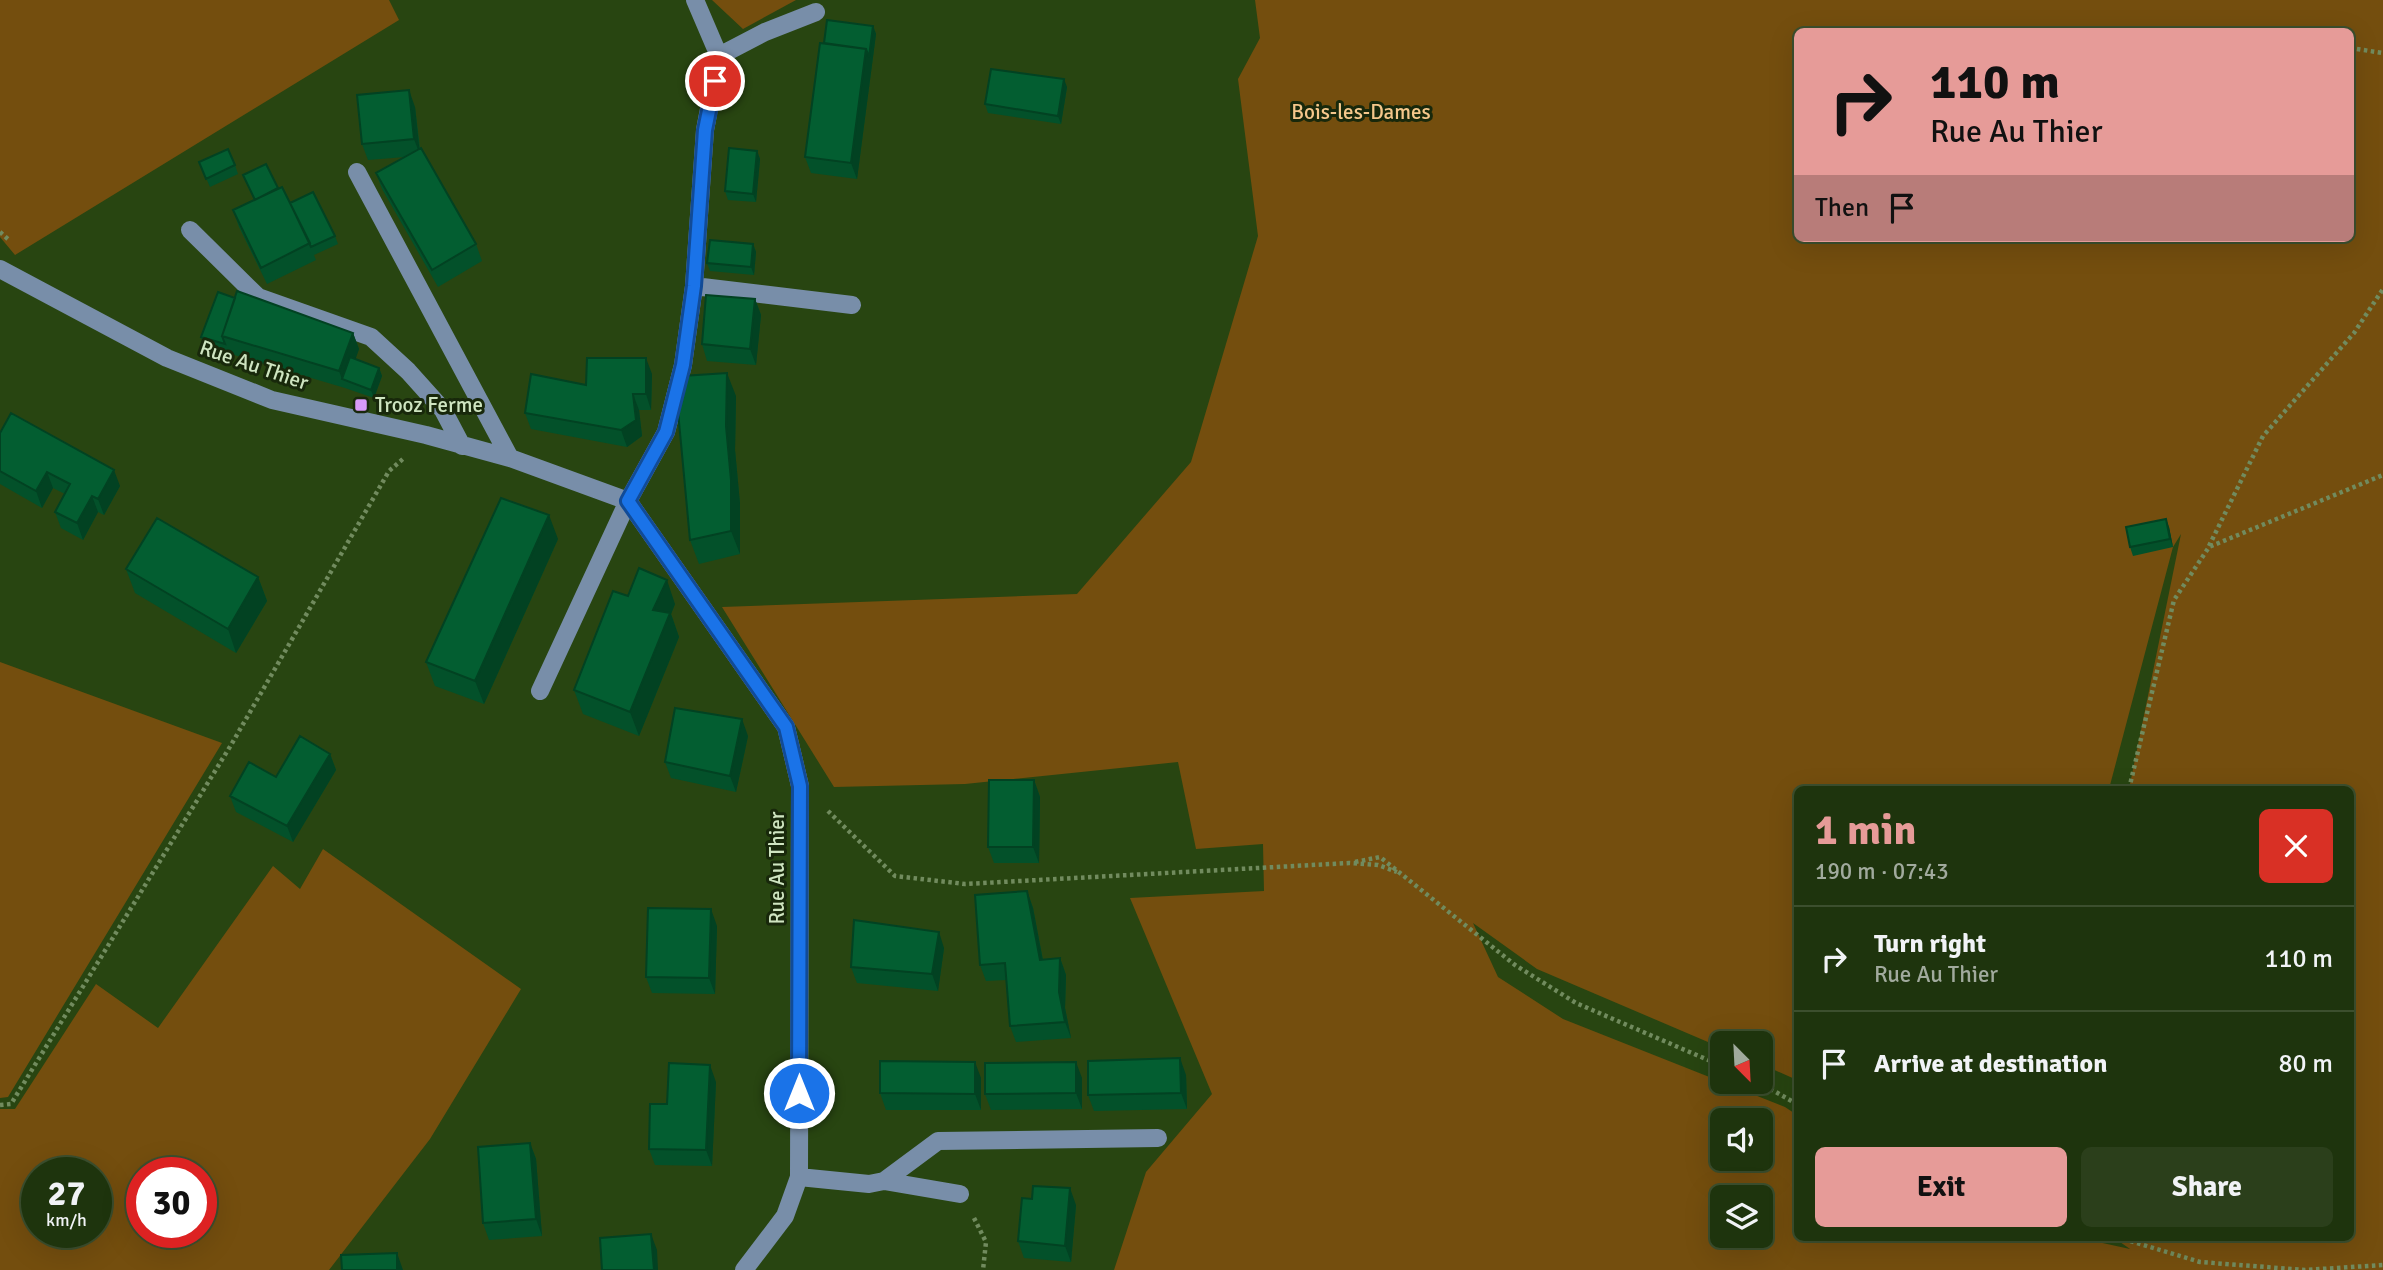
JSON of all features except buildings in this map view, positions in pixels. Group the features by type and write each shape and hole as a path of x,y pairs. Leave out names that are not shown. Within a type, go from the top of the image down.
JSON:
{"street":[{"path":"540,691 628,501 666,432 683,365 694,286 705,130 719,56 695,0"},
{"path":"719,56 765,32 816,12"},
{"path":"357,172 510,458"},
{"path":"190,230 258,297 371,337 408,371 443,410 462,446"},
{"name":"Rue Au Thier","path":"0,269 167,358 272,400 426,435 510,458 628,501 786,727 800,786 799,1177 785,1216 744,1270"},
{"path":"694,286 852,305"},
{"path":"884,1181 938,1141 1158,1138"},
{"path":"799,1177 869,1184 884,1181 960,1194"}],"path":[{"path":"2354,49 2383,53"},
{"path":"2130,786 2174,600 2209,547 2263,436 2354,333 2383,289"},
{"path":"0,1105 12,1104 231,745 388,471 426,435"},
{"path":"2209,547 2383,475"},
{"path":"800,786 895,876 965,884 1349,863 1378,865 1397,872 1515,964 1576,1003 1710,1061"},
{"path":"1773,1090 1794,1102"},
{"path":"960,1194 986,1242 984,1270"},
{"path":"2131,1241 2200,1262 2305,1270 2383,1265"}],"green space":[{"path":"0,0 389,0 399,20 15,255 0,237"},
{"path":"712,0 796,0 743,29"},
{"name":"Bois-les-Dames","path":"1255,0 2383,0 2383,1270 1114,1270 1146,1172 1212,1094 1130,898 1264,891 1263,844 1196,849 1178,762 965,784 834,787 722,607 1077,594 1191,462 1258,236 1238,79 1260,38"},
{"path":"0,662 222,743 8,1097 0,1098"},
{"path":"323,849 521,989 430,1139 329,1270 0,1270 0,1109 15,1109 96,984 158,1028 273,866 300,889"}],"place":[{"name":"Trooz Ferme","path":"361,405"}],"route":[{"path":"715,81 705,130 694,286 683,365 666,432 628,501 786,727 800,786 799,1093"}]}
